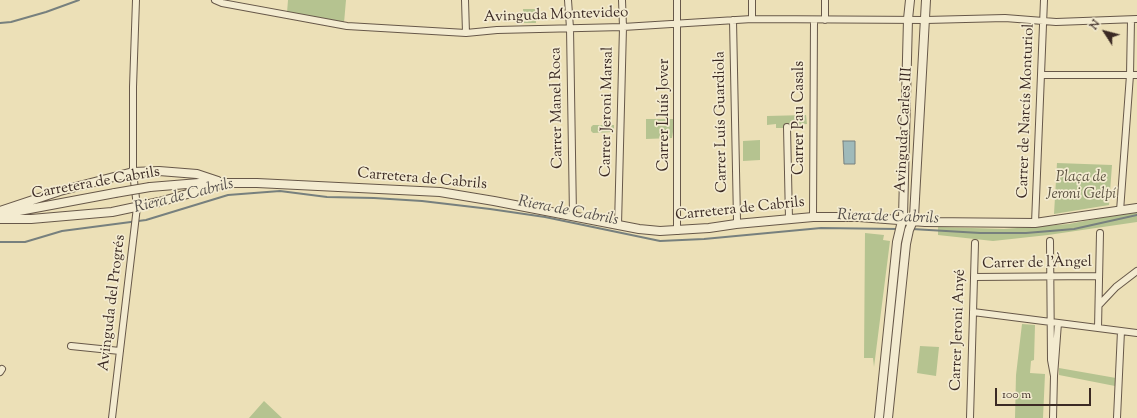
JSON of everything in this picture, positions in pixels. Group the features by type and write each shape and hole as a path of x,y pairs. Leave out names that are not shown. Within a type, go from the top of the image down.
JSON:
{"street":[{"name":"Avinguda del Progrés","path":"112,418 137,207 133,172 133,88 136,0"},
{"name":"Avinguda Montevideo","path":"215,0 222,3 347,26 466,33 498,30 623,27 678,22 752,19 926,20 1005,18 1044,21 1134,20"},
{"path":"465,0 466,33"},
{"name":"Carrer Manel Roca","path":"568,0 570,28 573,216"},
{"name":"Carrer Jeroni Marsal","path":"618,225 623,27 622,0"},
{"name":"Carrer Lluís Jover","path":"677,0 677,231"},
{"path":"752,0 752,19"},
{"path":"825,0 825,20"},
{"name":"Avinguda Carles III","path":"902,237 908,19 910,0"},
{"name":"Avinguda Carles III","path":"902,237 909,230 913,221 926,0"},
{"name":"Carrer de Narcís Monturiol","path":"1035,223 1044,0"},
{"name":"Carrer Luís Guardiola","path":"733,20 736,224"},
{"name":"Carrer Pau Casals","path":"813,217 814,20"},
{"path":"1120,211 1134,20"},
{"path":"1041,75 1137,75"},
{"path":"787,127 789,219"},
{"path":"0,211 60,191 133,172 159,171 197,174 227,183"},
{"path":"904,181 906,187 908,188 913,188 916,182"},
{"name":"Carretera de Cabrils","path":"0,215 150,187 199,183 257,183 440,192 639,229 677,231 813,217 859,217 903,224 913,221 1035,223 1137,208"},
{"path":"0,219 31,219 112,212 137,207 227,183"},
{"path":"1098,328 1100,233"},
{"path":"902,237 888,418 879,417 902,237"},
{"path":"1050,242 1049,277 1054,323 1053,418"},
{"name":"Carrer Jeroni Anyé","path":"970,418 975,243"},
{"path":"1099,305 1116,287 1137,271"},
{"name":"Carrer de l'Àngel","path":"974,277 1099,276"},
{"path":"973,312 1137,333"},
{"path":"1117,418 1121,331"},
{"path":"71,346 120,351"}],"green space":[{"path":"288,0 346,0 344,23 287,13"},
{"path":"523,9 535,9 536,23 524,23"},
{"path":"806,115 807,124 795,125 795,128 776,128 776,124 767,125 767,116"},
{"path":"646,119 675,119 672,138 646,139"},
{"path":"593,125 614,125 614,132 593,133 591,131 591,127"},
{"path":"760,140 760,160 743,161 743,141"},
{"name":"Plaça de Jeroni Gelpí","path":"1057,163 1112,165 1109,205 1054,214"},
{"path":"1137,211 1137,222 1048,235 993,241 938,235 938,227 1004,229 1069,224"},
{"path":"865,233 884,235 883,240 890,241 874,367 873,358 864,358"},
{"path":"899,244 904,245 887,414 881,412"},
{"path":"1022,324 1035,325 1034,360 1031,361 1030,373 1045,374 1043,418 1015,418 1016,375"},
{"path":"920,346 939,347 936,376 917,373"},
{"path":"1059,368 1116,378 1115,386 1059,375"},
{"path":"264,401 282,418 249,418"}],"water":[{"path":"843,141 855,141 855,164 844,164"}],"waterway":[{"path":"0,23 11,22 46,12 79,0"},
{"name":"Riera de Cabrils","path":"0,242 25,242 62,231 146,220 228,195 280,191 327,197 422,201 490,209 545,217 660,241 704,239 821,228 898,229"},
{"name":"Riera de Cabrils","path":"912,229 980,233 1026,233 1074,229 1137,215"}]}
